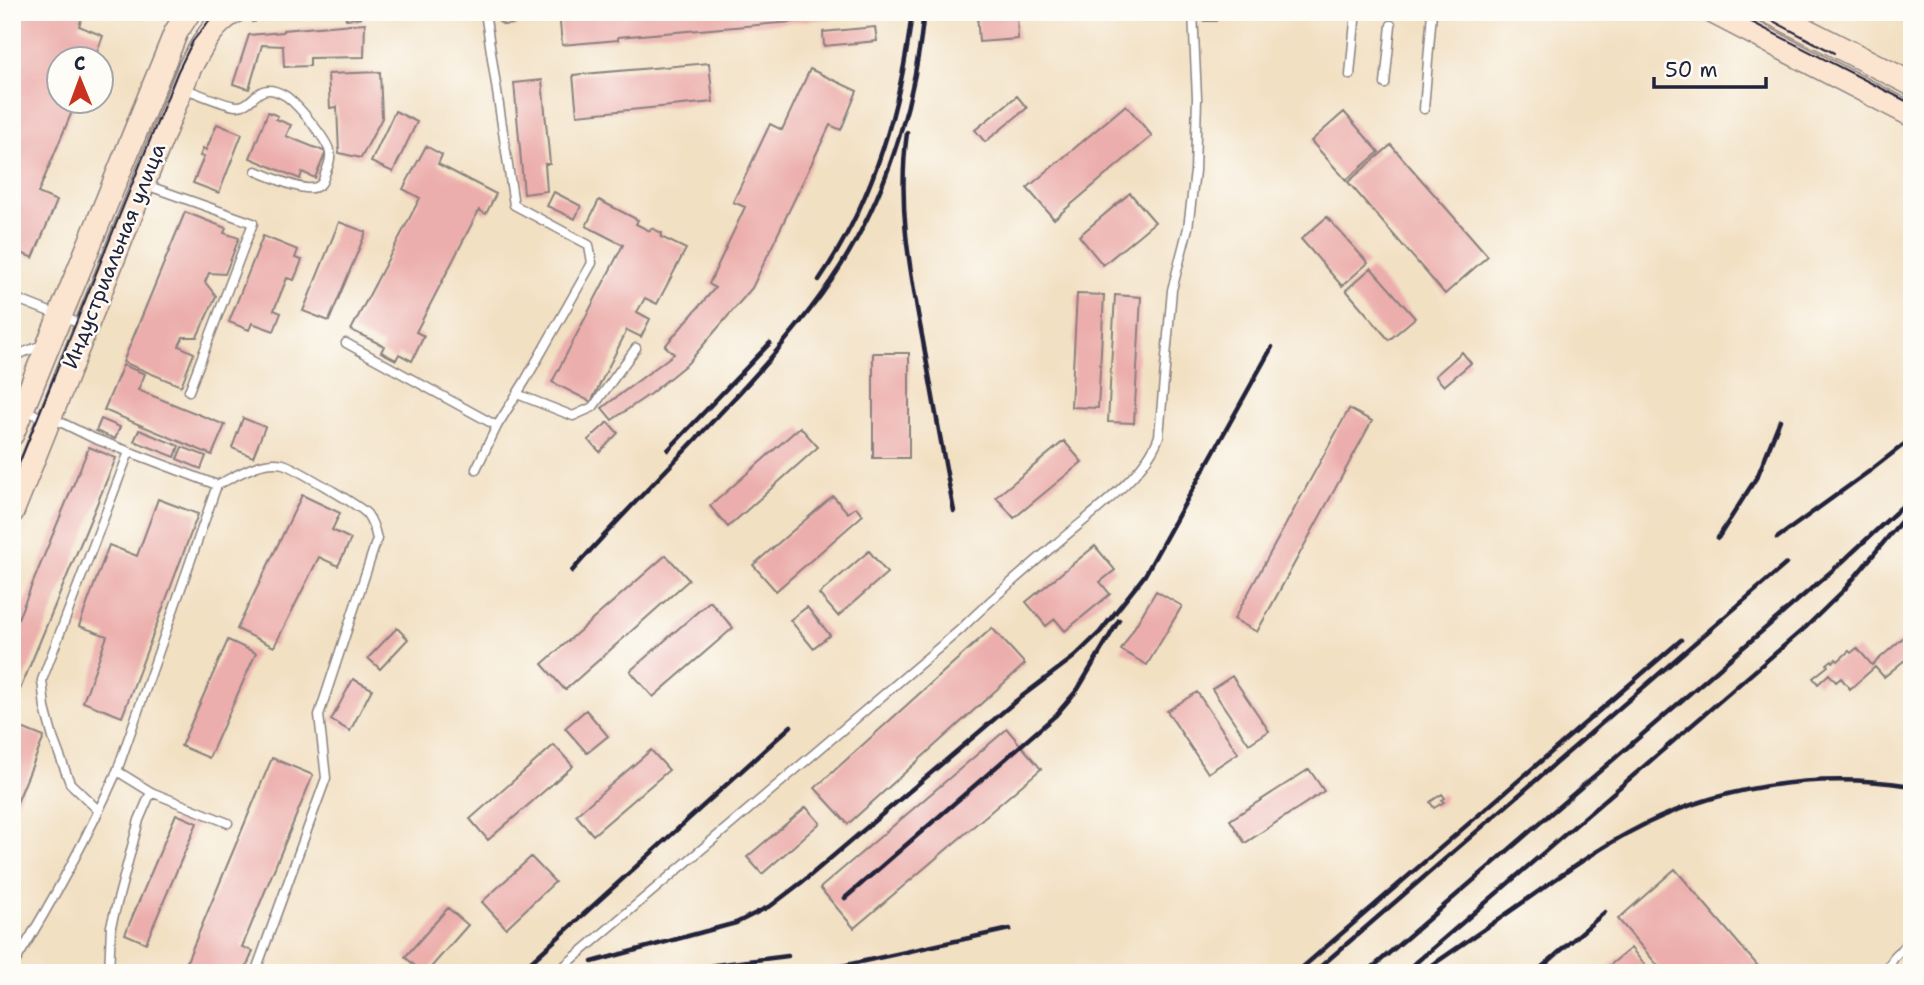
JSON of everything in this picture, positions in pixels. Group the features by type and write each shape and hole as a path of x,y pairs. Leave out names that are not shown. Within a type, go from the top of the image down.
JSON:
{"main road":[{"name":"Индустриальная улица","path":"12,434 176,32 189,12"},
{"name":"Индустриальная улица","path":"12,512 189,69 208,34 234,12"},
{"path":"1713,12 1912,115"},
{"path":"1770,12 1912,84"}],"lane":[{"path":"476,469 592,263 589,245 514,205 485,12"},
{"path":"556,973 944,644 1104,502 1147,461 1155,449 1159,436 1172,290 1188,228 1195,170 1197,109 1193,12"},
{"path":"1424,108 1432,12"},
{"path":"1350,75 1355,21"},
{"path":"1385,84 1391,25"},
{"path":"182,88 234,106 245,104 263,90 276,91 291,99 326,142 330,152 322,183 314,188 300,187 256,171"},
{"path":"143,184 253,223 189,391"},
{"path":"12,297 85,327"},
{"path":"12,357 50,342"},
{"path":"346,343 498,426"},
{"path":"517,394 573,416 582,413 593,407 636,348"},
{"path":"22,409 38,416 50,417 93,438 217,485 263,464 283,464 366,512 375,527 377,539 319,715 326,778 255,973"},
{"path":"99,811 71,783 52,738 42,680 129,452"},
{"path":"12,967 99,811 117,771 217,485"},
{"path":"117,771 151,792 228,823"},
{"path":"109,973 111,926 139,820 151,792"},
{"path":"1885,973 1895,956 1912,937"}],"building":[{"path":"12,12 84,12 79,26 103,36 99,46 46,46 46,116 70,116 38,193 57,201 33,258 12,249 12,212 15,206 12,205"},
{"path":"345,12 360,12 361,18 346,19"},
{"path":"498,12 515,12 515,24 504,25 499,22"},
{"path":"559,12 874,12 874,15 618,37 618,40 562,45"},
{"path":"977,12 1017,12 1018,39 979,42"},
{"path":"1203,12 1227,12 1227,16 1215,16 1216,21 1204,21"},
{"path":"365,23 364,57 310,58 310,66 284,67 283,46 262,45 249,89 233,84 249,35"},
{"path":"875,27 877,41 824,46 823,32"},
{"path":"709,63 713,102 577,115 573,75"},
{"path":"810,69 857,91 841,130 830,125 752,288 688,363 612,420 602,408 674,354 665,346 715,288 709,284 745,207 733,202 770,124 782,130"},
{"path":"380,72 382,118 361,158 339,153 337,107 330,108 328,74"},
{"path":"542,80 550,164 545,164 547,191 524,194 514,83"},
{"path":"1017,96 1027,108 985,142 975,130"},
{"path":"1126,105 1152,136 1054,219 1027,188"},
{"path":"395,111 417,122 393,172 371,162"},
{"path":"268,112 278,116 276,119 291,125 286,136 326,152 315,178 302,172 300,179 250,158"},
{"path":"1344,112 1379,152 1346,180 1311,141"},
{"path":"217,124 242,134 219,193 193,183 204,157 200,156 203,148 206,150"},
{"path":"1391,145 1488,256 1445,294 1348,182"},
{"path":"426,146 442,155 438,164 496,194 486,214 479,210 416,332 424,336 412,361 399,354 396,360 381,352 384,346 351,330 420,198 403,189"},
{"path":"554,192 581,206 575,219 547,206"},
{"path":"1130,193 1155,222 1103,265 1079,236"},
{"path":"599,200 638,220 636,224 662,233 661,237 686,249 657,304 645,298 637,312 650,319 641,337 627,330 591,402 552,382 623,245 586,226"},
{"path":"185,212 226,228 224,233 239,238 225,274 209,273 205,282 216,296 197,337 183,337 179,346 194,353 181,386 123,362"},
{"path":"1327,217 1368,263 1342,286 1301,239"},
{"path":"339,222 366,232 329,321 303,311"},
{"path":"263,236 298,250 295,258 302,260 294,280 287,278 274,310 281,313 274,331 252,323 249,330 229,322"},
{"path":"1371,268 1415,318 1389,340 1346,290"},
{"path":"1077,294 1104,295 1098,408 1071,407"},
{"path":"1115,295 1141,297 1134,423 1108,422"},
{"path":"1462,352 1471,363 1444,386 1435,376"},
{"path":"873,353 909,353 909,458 873,458"},
{"path":"123,365 145,374 138,390 225,425 212,455 104,410"},
{"path":"1349,409 1372,421 1257,632 1234,619"},
{"path":"243,418 265,427 253,457 232,448"},
{"path":"101,419 120,427 115,439 96,431"},
{"path":"608,422 618,433 600,452 588,440"},
{"path":"800,427 818,447 728,527 710,506"},
{"path":"139,430 179,446 175,457 134,441"},
{"path":"1064,441 1082,462 1014,518 996,497"},
{"path":"89,447 116,458 12,709 12,633"},
{"path":"182,447 206,456 201,469 177,459"},
{"path":"302,495 340,513 332,530 351,539 338,566 319,557 274,647 237,629"},
{"path":"833,496 848,513 856,507 863,515 776,591 753,565"},
{"path":"158,499 198,514 122,717 83,702 107,636 79,626 109,545 137,556"},
{"path":"1095,546 1115,570 1100,582 1110,594 1065,631 1055,619 1046,626 1026,602"},
{"path":"869,551 887,573 838,616 819,594"},
{"path":"666,555 689,580 565,690 542,664"},
{"path":"1156,591 1182,606 1147,665 1121,650"},
{"path":"710,601 733,628 653,697 630,671"},
{"path":"807,607 830,635 813,648 790,620"},
{"path":"397,628 408,639 380,669 368,658"},
{"path":"992,628 1025,664 848,824 815,788"},
{"path":"1912,630 1912,654 1884,677 1875,667 1850,689 1841,678 1836,682 1829,674 1818,684 1813,678 1832,660 1838,661 1857,648 1872,665"},
{"path":"228,640 256,653 209,758 181,746"},
{"path":"1232,676 1269,731 1249,744 1212,689"},
{"path":"353,679 372,689 350,731 331,720"},
{"path":"1197,692 1238,753 1208,773 1167,711"},
{"path":"586,710 608,736 587,753 565,728"},
{"path":"12,724 44,737 12,815"},
{"path":"1007,729 1041,769 854,928 820,888"},
{"path":"554,745 573,766 488,840 470,819"},
{"path":"651,750 669,770 593,835 576,815"},
{"path":"272,758 313,775 242,947 253,951 244,973 182,973"},
{"path":"1309,769 1324,791 1245,843 1230,820"},
{"path":"1442,794 1444,802 1434,808 1430,802"},
{"path":"806,807 820,823 762,874 747,857"},
{"path":"176,814 197,823 146,943 125,934"},
{"path":"531,857 555,882 506,928 482,902"},
{"path":"1675,869 1764,973 1664,973 1618,919"},
{"path":"448,908 468,925 426,973 423,973 405,957"},
{"path":"1631,948 1651,973 1607,973 1604,970"}],"tram line":[{"path":"12,481 178,71 193,41 216,12"},
{"path":"1732,12 1912,104"},
{"path":"1756,12 1834,53"}],"railway":[{"path":"819,280 855,218 882,152 900,83 912,12"},
{"path":"572,571 768,361 839,268 863,226 889,168 915,75 924,12"},
{"path":"907,133 903,186 906,238 954,511"},
{"path":"668,450 770,343"},
{"path":"592,962 736,923 772,905 1017,700 1074,657 1100,632 1145,575 1272,347"},
{"path":"1718,538 1758,475 1780,420"},
{"path":"1777,538 1912,438"},
{"path":"1366,973 1841,563 1910,499"},
{"path":"1404,973 1807,626 1844,590 1908,513"},
{"path":"1313,973 1786,564"},
{"path":"845,898 1056,715 1078,689 1119,620"},
{"path":"1296,973 1681,640"},
{"path":"519,973 791,726"},
{"path":"1425,970 1606,846 1661,817 1695,804 1766,786 1802,782 1839,780 1912,786"},
{"path":"1535,973 1605,912"},
{"path":"810,973 1010,929"},
{"path":"685,973 715,965 788,956"}]}
